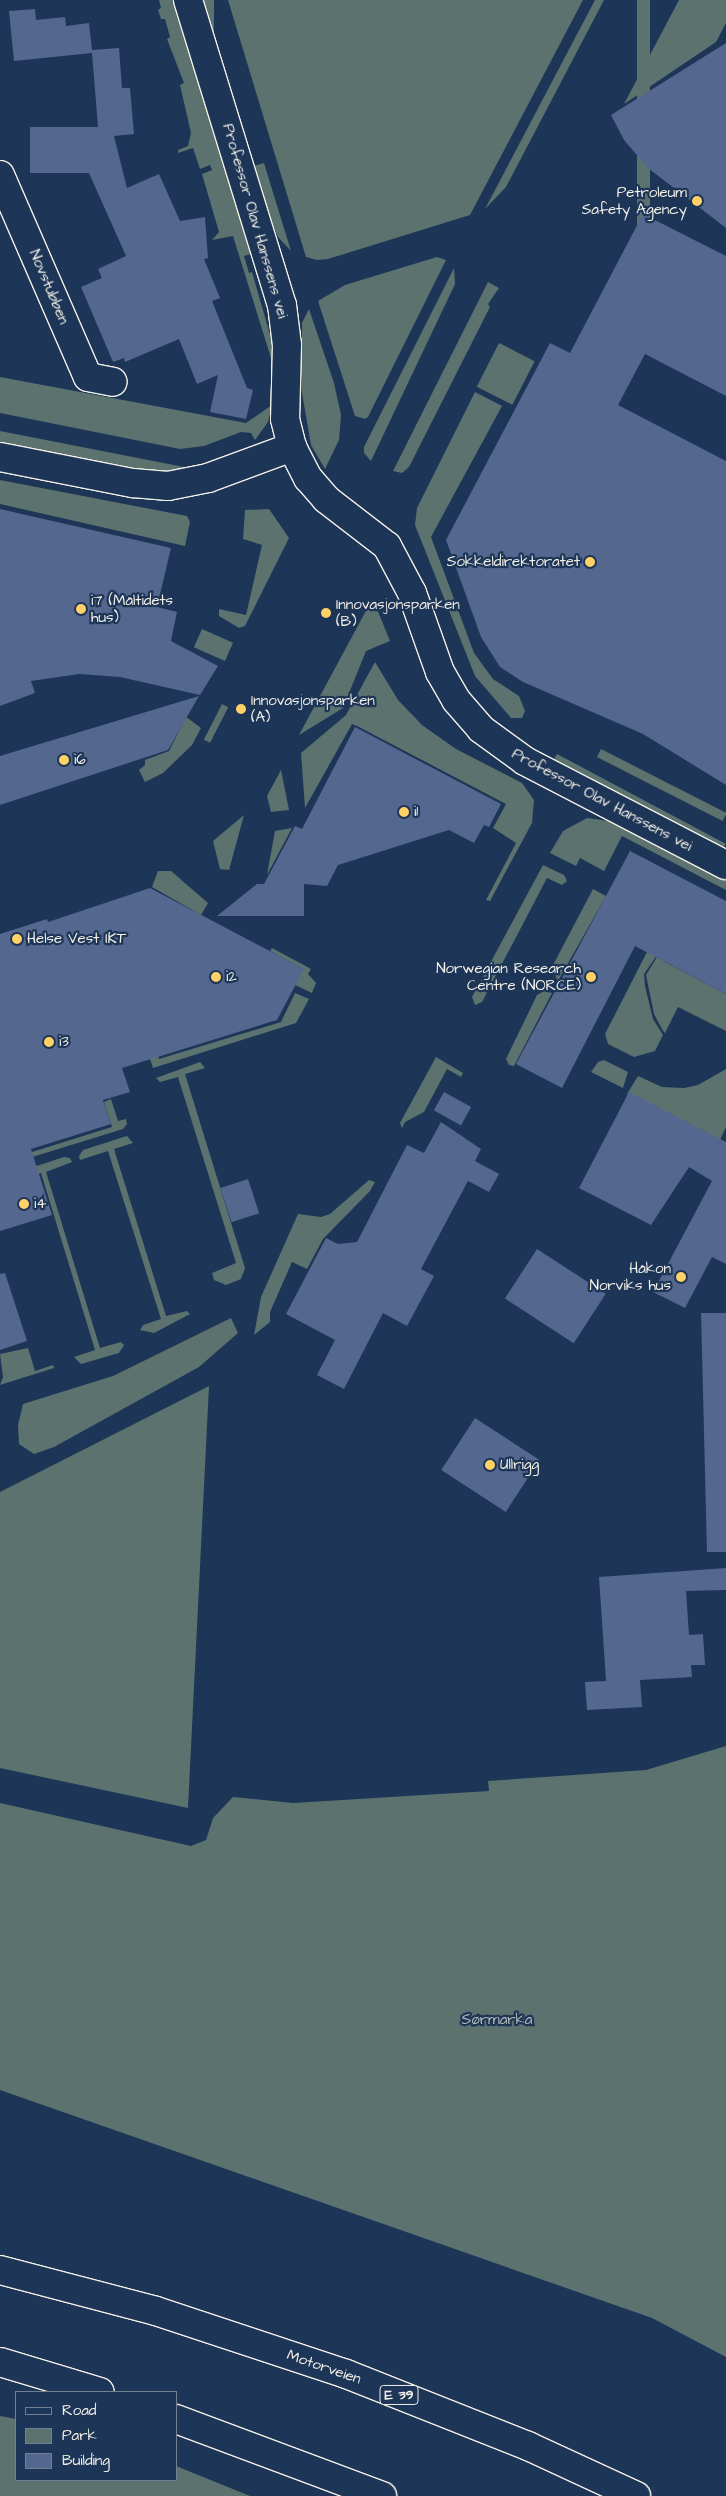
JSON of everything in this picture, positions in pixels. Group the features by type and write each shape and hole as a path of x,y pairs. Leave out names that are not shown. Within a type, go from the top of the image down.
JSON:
{"main road":[{"name":"Professor Olav Hanssens vei","path":"188,0 282,305 287,346 285,419 292,447 308,478 326,499 387,546 412,593 440,672 456,700 481,729 525,761 726,865"},
{"name":"Novstubben","path":"0,175 88,377 113,382"},
{"path":"0,457 133,483 168,486 208,478 292,447"},
{"name":"Motorveien","path":"0,2270 156,2311 346,2374 528,2446 636,2496"},
{"path":"0,2362 97,2391"},
{"path":"178,2420 382,2496"}],"green space":[{"path":"159,0 175,0 254,253 244,256 249,273 252,272 273,345 271,358 233,236 212,240 219,232 202,174 212,170 210,165 200,169 193,148 178,153 178,150 188,146 191,133 180,85 184,83 167,39 170,37 165,19 161,19 158,10 161,8"},
{"path":"202,0 214,0 214,140 202,140"},
{"path":"228,0 583,0 470,215 328,259 317,260 306,257"},
{"path":"595,0 604,0 506,187 485,209"},
{"path":"637,0 650,0 650,226 637,226"},
{"path":"679,0 726,0 726,23 716,42 624,104"},
{"path":"264,163 291,251 278,237 267,211 254,166"},
{"path":"437,257 446,260 368,417 365,419 355,416 318,301 345,285"},
{"path":"454,268 455,284 371,461 364,453 364,447"},
{"path":"488,282 499,288 488,304 490,307 409,467 402,473 393,471"},
{"path":"309,309 334,383 341,415 339,440 325,469 311,445 301,387 302,323"},
{"path":"499,343 535,361 512,405 477,387"},
{"path":"0,377 246,423 272,405 268,422 255,440 251,433 241,432 204,446 180,449 0,413"},
{"path":"475,392 502,406 431,537 474,653 493,679 519,696 525,711 522,718 511,718 475,676 415,525 417,508"},
{"path":"0,431 184,467 184,473 142,471 0,442"},
{"path":"0,480 187,516 190,522 185,546 0,504"},
{"path":"269,509 289,538 245,626 239,628 219,616 219,609 246,615 262,545 243,539 245,510"},
{"path":"368,607 377,609 390,641 366,651 343,708 299,735"},
{"path":"202,629 233,643 225,661 194,647"},
{"path":"375,662 398,700 422,725 456,749 522,783 534,800 532,823 490,901 486,900 516,843 493,828 506,804 359,727 352,724 305,808 301,753 346,715"},
{"path":"222,704 228,707 210,743 204,740"},
{"path":"186,717 201,728 192,745 163,773 145,782 139,770 145,765 145,760 169,751"},
{"path":"601,749 726,813 723,821 597,757"},
{"path":"557,754 726,844 722,851 553,761"},
{"path":"281,770 289,810 271,812 267,796"},
{"path":"244,815 229,870 220,869 213,841"},
{"path":"587,818 616,822 726,880 726,890 622,836 604,871 580,858 576,866 550,853 563,831"},
{"path":"292,828 267,875 275,831"},
{"path":"543,865 564,875 567,881 562,885 547,878 482,1002 475,1005 472,997"},
{"path":"158,871 171,871 208,903 201,915 152,887"},
{"path":"593,889 606,896 558,981 553,971 553,965"},
{"path":"272,948 311,969 308,974 316,983 312,993 295,985 303,969 270,951"},
{"path":"648,950 657,955 644,974 645,986 653,1019 663,1035 655,1051 634,1057 608,1044 605,1034"},
{"path":"660,952 663,961 726,994 726,1031 678,1007 665,1033 663,1031 654,1014 646,975"},
{"path":"544,991 552,993 514,1066 509,1065 506,1059 537,995"},
{"path":"295,993 309,999 296,1023 153,1068 132,1004 141,1001 159,1059 281,1022"},
{"path":"436,1057 463,1073 461,1077 447,1069 424,1112 405,1122 402,1128 400,1123"},
{"path":"604,1060 628,1072 623,1088 591,1072 598,1062"},
{"path":"200,1062 205,1068 185,1074 245,1268 241,1279 226,1285 214,1280 212,1273 236,1263 178,1077 160,1082 156,1078"},
{"path":"726,1069 726,1127 719,1142 627,1094 638,1076 662,1087 684,1088 698,1085"},
{"path":"111,1099 118,1121 126,1119 127,1124 123,1129 0,1167 0,1162 112,1127 104,1102"},
{"path":"127,1136 133,1143 114,1149 166,1316 187,1311 190,1314 154,1333 140,1330 143,1325 161,1319 108,1151 80,1160 79,1156 83,1150"},
{"path":"64,1157 70,1158 72,1162 46,1172 100,1348 121,1342 124,1345 119,1353 81,1364 74,1357 95,1350 41,1173 13,1181 15,1173"},
{"path":"369,1180 375,1182 370,1191 323,1239 307,1269 292,1262 270,1312 270,1322 254,1335 261,1297 298,1214 321,1217 330,1214"},
{"path":"231,1318 238,1333 199,1367 54,1447 34,1454 19,1444 18,1425 23,1404 113,1376"},
{"path":"28,1348 35,1371 53,1365 54,1368 0,1385 3,1377 0,1354"},
{"path":"209,1386 188,1808 0,1768 0,1492"},
{"name":"Sørmarka","path":"726,1746 726,2357 652,2318 0,2090 0,1803 191,1846 206,1840 213,1818 233,1797 293,1803 489,1791 488,1781 646,1770"},
{"path":"0,2416 15,2419 15,2481 178,2481 178,2467 250,2496 0,2496"}],"building":[{"path":"35,9 36,20 65,17 66,26 89,23 92,50 119,48 122,88 130,88 134,134 114,136 127,188 159,174 180,221 205,217 208,258 204,259 220,298 212,301 247,388 253,390 246,419 210,412 218,375 197,384 179,339 125,362 124,358 113,362 81,287 102,278 98,269 126,256 89,173 30,173 30,127 98,127 92,53 14,61 9,11"},
{"path":"726,43 726,228 648,168 624,140 611,115"},
{"name":"Sokkeldirektoratet","path":"643,214 726,256 726,396 645,354 618,405 726,461 726,785 643,734 523,682 500,667 481,637 446,540 550,343 570,353"},
{"name":"i7 (Måltidets hus)","path":"0,509 171,548 157,607 177,612 171,641 218,666 200,695 120,677 79,674 31,681 35,693 0,706"},
{"name":"i6","path":"199,696 168,750 0,805 0,756"},
{"name":"i1","path":"355,727 501,804 489,827 484,825 474,843 449,830 338,865 327,886 304,884 304,916 217,916 257,884 264,884 295,826 302,829"},
{"name":"Norwegian Research Centre (NORCE)","path":"630,851 726,901 726,994 635,946 562,1088 516,1064"},
{"path":"150,888 304,969 277,1020 122,1068 130,1092 103,1100 111,1124 31,1149 52,1215 0,1231 0,934 47,919 48,922"},
{"path":"444,1092 471,1107 461,1125 434,1110"},
{"path":"629,1092 726,1142 726,1264 712,1257 685,1308 653,1292 712,1181 689,1167 651,1225 579,1188"},
{"path":"441,1122 481,1149 475,1161 499,1174 489,1192 468,1181 421,1269 434,1276 407,1326 383,1313 344,1389 317,1375 335,1340 286,1314 326,1238 338,1244 357,1242 407,1145 424,1153"},
{"path":"248,1179 259,1213 232,1222 220,1188"},
{"path":"537,1249 606,1294 574,1343 505,1298"},
{"path":"5,1273 27,1341 0,1350 0,1274"},
{"path":"701,1313 726,1313 726,1552 707,1552"},
{"name":"Ullrigg","path":"475,1418 540,1460 506,1512 441,1470"},
{"path":"726,1568 726,1590 686,1591 689,1635 703,1634 705,1665 691,1665 692,1677 640,1680 642,1707 587,1710 585,1682 606,1681 599,1577"}],"place":[{"name":"Petroleum Safety Agency","path":"697,201"},
{"name":"Sokkeldirektoratet","path":"590,562"},
{"name":"i7 (Måltidets hus)","path":"81,609"},
{"name":"Innovasjonsparken (B)","path":"326,613"},
{"name":"Innovasjonsparken (A)","path":"241,709"},
{"name":"i6","path":"64,760"},
{"name":"i1","path":"404,812"},
{"name":"Helse Vest IKT","path":"17,939"},
{"name":"i2","path":"216,977"},
{"name":"Norwegian Research Centre (NORCE)","path":"591,977"},
{"name":"i3","path":"49,1042"},
{"name":"i4","path":"24,1204"},
{"name":"Håkon Norviks hus","path":"681,1277"},
{"name":"Ullrigg","path":"490,1465"}]}
